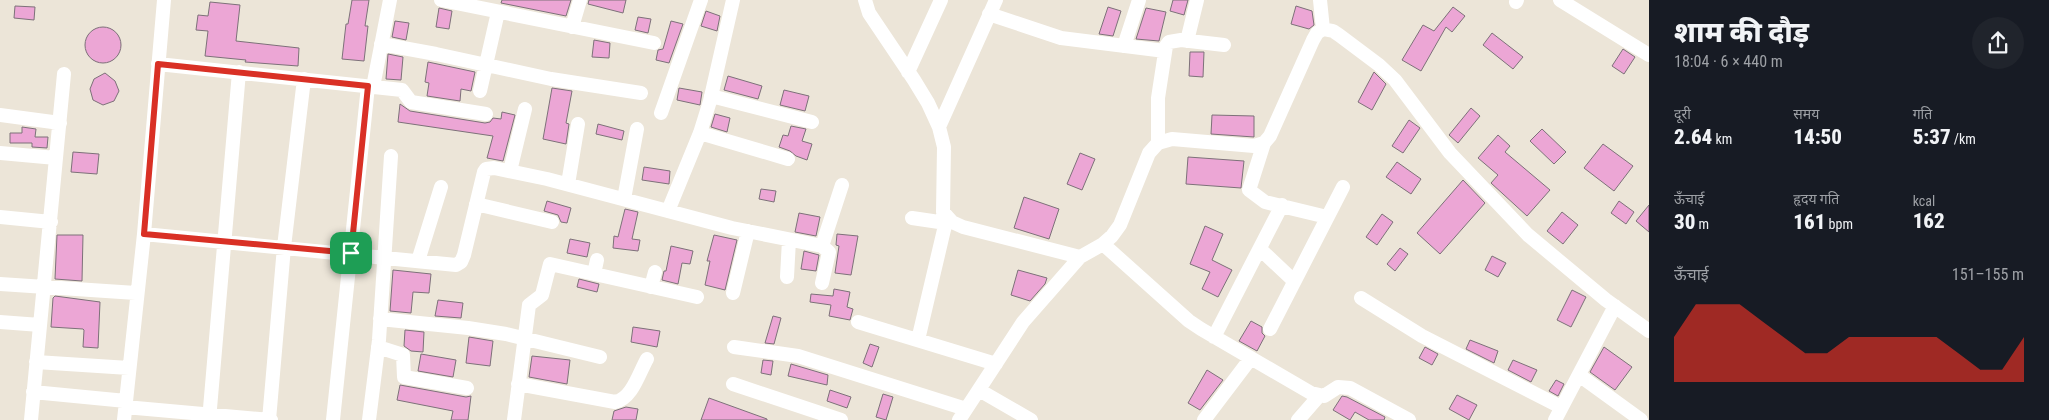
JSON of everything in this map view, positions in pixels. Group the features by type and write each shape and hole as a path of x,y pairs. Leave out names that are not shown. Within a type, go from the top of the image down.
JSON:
{"street":[{"path":"125,409 136,293 144,234 164,0"},
{"path":"333,420 371,86 390,0"},
{"path":"441,0 572,28 654,43"},
{"path":"572,28 580,0"},
{"path":"661,114 701,0"},
{"path":"668,211 700,133 711,96 733,0"},
{"path":"865,0 869,13 928,103 939,127 944,147 945,170 942,197 943,212 946,220 918,340"},
{"path":"908,72 941,0"},
{"path":"939,127 996,0"},
{"path":"1124,46 1139,0"},
{"path":"1187,41 1197,0"},
{"path":"1320,0 1323,29 1313,40 1270,136 1264,143 1249,190 1265,202 1328,217"},
{"path":"1560,0 1649,55"},
{"path":"480,91 498,12"},
{"path":"989,14 1061,38 1165,51"},
{"path":"1323,29 1333,31 1339,35 1379,65 1395,80 1450,152 1528,235 1615,306 1649,331"},
{"path":"1158,143 1158,98 1165,51 1169,42 1187,41 1224,45"},
{"path":"381,44 551,79 641,93"},
{"path":"158,64 402,90 411,102 486,114"},
{"path":"209,417 239,72"},
{"path":"31,420 64,74"},
{"path":"33,392 125,409 209,417 270,420 284,247 304,79"},
{"path":"711,96 812,122"},
{"path":"510,171 525,109"},
{"path":"0,115 60,122"},
{"path":"568,184 578,124"},
{"path":"624,199 638,129"},
{"path":"700,133 788,159"},
{"path":"734,346 798,356 962,414 1023,322 1080,257 1103,244 1120,225 1149,153 1158,143 1172,139 1254,146 1264,143"},
{"path":"0,153 56,158"},
{"path":"369,420 378,346 391,156"},
{"path":"144,234 351,253 448,265 460,262 464,255 486,169 494,168 568,184 748,231 822,246 829,252 822,283"},
{"path":"822,246 842,185"},
{"path":"418,261 441,187"},
{"path":"1270,329 1343,187"},
{"path":"476,204 552,222"},
{"path":"1214,337 1282,205"},
{"path":"0,217 51,222"},
{"path":"912,218 946,220 963,227 1080,257"},
{"path":"733,293 748,231"},
{"path":"787,277 789,240"},
{"path":"1103,244 1189,321 1319,396"},
{"path":"1260,249 1294,281"},
{"path":"594,274 598,260"},
{"path":"514,420 523,338 529,305 542,295 550,264 696,297"},
{"path":"651,287 656,272"},
{"path":"0,284 136,293"},
{"path":"1361,298 1422,336 1561,407"},
{"path":"1555,420 1615,306"},
{"path":"380,319 468,328 523,338 600,357"},
{"path":"0,322 40,325"},
{"path":"858,322 996,364"},
{"path":"378,346 403,355 404,376 467,388"},
{"path":"1205,420 1251,358"},
{"path":"518,384 615,402 622,401 628,395 647,359"},
{"path":"36,362 129,368"},
{"path":"1579,375 1641,420"},
{"path":"733,384 841,420"},
{"path":"1298,420 1319,396 1328,394 1338,387 1350,388 1409,420"},
{"path":"979,390 1031,420"}],"building":[{"path":"352,0 369,0 365,26 368,26 364,61 342,59 346,24 348,24"},
{"path":"502,0 571,0 566,16 501,3"},
{"path":"589,0 626,0 623,13 588,4"},
{"path":"1173,0 1188,0 1184,15 1170,11"},
{"path":"210,2 240,5 236,41 299,48 298,66 245,62 246,60 205,56 208,31 196,30 198,15 208,16"},
{"path":"15,6 35,7 34,20 14,18"},
{"path":"1296,6 1312,11 1314,25 1309,29 1291,24"},
{"path":"1108,7 1121,11 1113,36 1099,34"},
{"path":"1453,7 1465,16 1452,32 1446,27 1421,71 1402,60 1423,25 1434,31"},
{"path":"439,8 452,11 449,29 436,27"},
{"path":"1146,8 1166,12 1159,41 1136,39"},
{"path":"706,11 720,16 717,31 701,26"},
{"path":"638,17 651,19 648,33 635,30"},
{"path":"395,21 409,23 406,40 392,37"},
{"path":"671,21 683,24 669,63 656,60 658,50 663,49"},
{"path":"103,27 110,28 116,32 120,38 120,52 116,58 110,62 103,63 96,62 90,58 86,52 85,45 86,38 90,32 96,28"},
{"path":"1492,33 1523,57 1513,69 1483,45"},
{"path":"594,40 610,43 609,58 592,57"},
{"path":"1623,49 1635,57 1624,74 1612,66"},
{"path":"1190,52 1204,52 1203,77 1189,76"},
{"path":"388,54 403,57 401,80 386,79"},
{"path":"428,62 475,72 471,91 461,89 460,101 427,96 429,83 425,82"},
{"path":"1374,72 1386,84 1372,110 1358,102"},
{"path":"105,73 115,81 119,91 114,101 103,105 93,100 90,89 94,79"},
{"path":"728,76 762,86 758,99 724,90"},
{"path":"552,88 572,91 566,123 569,124 566,144 543,139"},
{"path":"679,88 702,92 700,105 677,100"},
{"path":"784,90 809,96 805,111 780,105"},
{"path":"400,104 410,111 485,123 490,122 493,118 501,119 502,112 515,115 503,161 487,158 493,136 398,122"},
{"path":"1471,108 1480,116 1458,143 1449,135"},
{"path":"715,114 730,118 727,132 711,127"},
{"path":"1212,115 1254,116 1254,137 1211,134"},
{"path":"1409,120 1420,128 1403,153 1392,146"},
{"path":"598,124 624,131 622,140 596,134"},
{"path":"791,126 806,129 802,141 812,144 807,160 779,147 783,135 788,136"},
{"path":"22,127 36,129 35,137 48,137 47,148 32,147 32,143 10,143 10,133 22,133"},
{"path":"1542,129 1566,152 1554,164 1530,141"},
{"path":"1498,135 1510,146 1505,152 1550,190 1527,216 1491,183 1498,175 1478,158"},
{"path":"1603,144 1633,166 1614,191 1584,168"},
{"path":"73,152 99,154 97,174 71,172"},
{"path":"1080,153 1095,159 1082,190 1067,184"},
{"path":"1188,157 1244,161 1241,188 1186,184"},
{"path":"1397,162 1421,179 1411,194 1386,177"},
{"path":"644,167 670,171 669,184 642,180"},
{"path":"1463,180 1485,203 1440,254 1417,233"},
{"path":"761,189 776,191 774,202 759,199"},
{"path":"1024,197 1059,209 1049,239 1014,228"},
{"path":"547,201 571,208 567,223 561,222 558,215 544,211"},
{"path":"1619,201 1634,212 1626,224 1611,213"},
{"path":"1649,205 1649,232 1636,221"},
{"path":"625,209 638,212 632,239 640,240 638,251 613,248 614,236 618,237"},
{"path":"1562,212 1578,225 1563,244 1547,231"},
{"path":"799,213 820,217 816,236 795,232"},
{"path":"1382,214 1393,222 1377,245 1366,237"},
{"path":"1205,226 1223,234 1212,260 1232,270 1218,297 1202,289 1210,272 1190,264"},
{"path":"837,234 858,236 851,275 835,273 839,246 836,245"},
{"path":"57,235 83,235 82,281 55,279"},
{"path":"714,235 737,240 725,290 705,285 710,261 707,261"},
{"path":"570,239 590,243 587,257 567,253"},
{"path":"671,246 693,251 690,264 682,263 678,284 662,280 664,271 666,271"},
{"path":"1400,248 1408,254 1395,271 1387,264"},
{"path":"804,251 819,255 816,271 801,269"},
{"path":"1492,256 1506,263 1498,277 1485,270"},
{"path":"393,270 431,274 429,293 413,292 411,313 390,311"},
{"path":"1018,270 1047,278 1045,284 1030,301 1011,295"},
{"path":"579,279 599,284 597,292 577,287"},
{"path":"834,289 850,292 847,307 853,309 850,320 829,316 831,305 810,302 811,294 833,296"},
{"path":"1572,290 1586,297 1571,327 1557,320"},
{"path":"55,296 100,302 98,348 83,347 83,329 51,327 53,298"},
{"path":"438,300 463,303 461,318 435,316"},
{"path":"773,316 781,318 774,344 765,343"},
{"path":"1251,321 1262,327 1262,333 1265,336 1257,351 1239,341"},
{"path":"633,327 660,331 657,347 631,342"},
{"path":"405,330 424,332 423,352 411,351 404,346"},
{"path":"469,337 493,341 490,366 466,363"},
{"path":"1470,340 1498,351 1494,363 1466,349"},
{"path":"870,344 879,347 872,367 863,363"},
{"path":"1425,347 1438,354 1432,365 1419,358"},
{"path":"1604,347 1632,367 1615,390 1590,372"},
{"path":"421,354 456,360 453,377 418,371"},
{"path":"532,356 570,360 567,384 529,377"},
{"path":"763,360 773,361 771,375 761,373"},
{"path":"1513,360 1537,370 1531,382 1508,370"},
{"path":"791,364 828,375 827,385 788,376"},
{"path":"1207,370 1223,380 1200,410 1188,403"},
{"path":"1556,380 1564,384 1558,396 1549,391"},
{"path":"400,385 466,397 471,396 468,420 451,420 453,411 397,400"},
{"path":"830,390 851,397 847,408 827,401"},
{"path":"883,394 893,397 886,420 876,417"},
{"path":"1457,395 1477,405 1469,420 1449,409"},
{"path":"1342,396 1385,417 1384,420 1369,420 1355,412 1350,420 1333,410"},
{"path":"709,398 767,419 767,420 701,420"},
{"path":"626,407 638,409 636,420 612,420 614,411"}],"route":[{"path":"158,64 368,86 351,253 144,234 158,64"}]}
